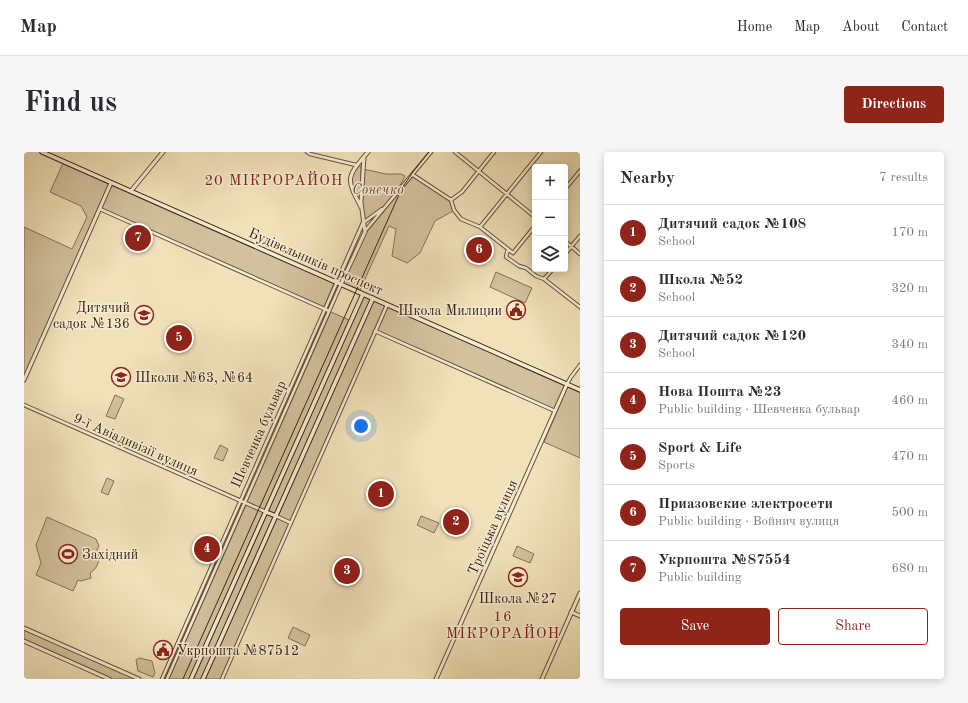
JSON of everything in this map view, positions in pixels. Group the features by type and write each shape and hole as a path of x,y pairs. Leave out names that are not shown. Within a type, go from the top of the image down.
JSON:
{"main road":[{"name":"Будівельників проспект","path":"42,152 580,390"},
{"path":"191,679 363,294"},
{"path":"203,679 373,298"},
{"path":"266,512 276,516"}],"street":[{"path":"131,191 163,152"},
{"path":"308,152 310,154 356,165"},
{"path":"362,209 350,184 350,176 356,165 368,152"},
{"name":"Шевченка бульвар","path":"167,679 365,232 432,152"},
{"path":"455,152 532,215"},
{"path":"451,200 462,192 494,152"},
{"path":"480,227 540,152"},
{"path":"364,157 362,209 365,232"},
{"path":"568,185 580,171"},
{"path":"413,175 451,200 454,210 461,219 480,227 513,253 532,230"},
{"path":"24,380 111,182"},
{"name":"Шевченка бульвар","path":"162,679 363,223 386,207"},
{"path":"100,209 329,311"},
{"path":"568,250 580,236"},
{"path":"568,244 580,254"},
{"path":"508,249 506,257 519,266 526,268 536,276 544,279 580,308"},
{"path":"544,279 550,272"},
{"path":"222,679 387,304"},
{"path":"375,331 555,411"},
{"path":"567,384 580,365"},
{"name":"Троїцька вулиця","path":"438,678 567,384"},
{"name":"9-ї Авіадивізії вулиця","path":"24,405 266,512"},
{"path":"262,451 267,453"},
{"path":"276,516 291,523"},
{"path":"219,550 224,552"},
{"path":"542,679 580,593"},
{"path":"571,612 580,616"},
{"path":"24,628 139,679"},
{"path":"24,641 109,679"}],"green space":[{"path":"63,163 109,183 24,376 24,227 72,249 87,217 81,206 50,192"},
{"path":"359,165 361,167 360,202 353,189 351,176"},
{"name":"Сонечко","path":"363,169 386,174 401,174 405,176 396,193 385,206 364,221 362,202"},
{"path":"413,176 450,201 453,211 435,221 420,253 407,263 392,256 396,229 389,226 360,290 343,283 366,233"},
{"path":"112,185 334,283 324,307 101,209"},
{"path":"496,272 532,288 525,303 490,287"},
{"path":"364,296 371,299 275,514 268,511"},
{"path":"373,300 385,305 290,521 278,516"},
{"path":"388,307 565,385 554,409 377,331"},
{"path":"325,310 328,311 289,399 287,398"},
{"path":"331,312 349,320 265,510 247,502"},
{"path":"568,386 580,392 580,458 544,442"},
{"path":"115,395 124,399 115,419 106,416"},
{"path":"220,445 228,449 223,461 214,458"},
{"path":"107,478 114,481 108,495 101,492"},
{"path":"246,505 264,512 190,679 169,679"},
{"path":"267,514 274,517 202,679 193,679"},
{"path":"421,516 439,523 434,533 417,525"},
{"name":"Західний","path":"47,517 96,539 99,546 97,550 99,560 95,569 90,573 91,578 81,581 78,580 73,591 36,575 41,563 36,545"},
{"path":"277,518 289,523 221,679 205,679"},
{"path":"517,546 534,554 530,563 513,556"},
{"path":"219,551 222,552 166,679 163,679"},
{"path":"293,627 310,635 305,646 288,638"},
{"path":"24,630 136,679 112,679 24,640"},
{"path":"139,658 152,661 155,673 153,677 138,671 136,660"}],"tram line":[{"path":"183,679 402,188 429,152"}],"place":[{"name":"Укрпошта №87554","path":"138,238"},
{"name":"Приазовские электросети","path":"479,250"},
{"name":"Школа Милиции","path":"516,310"},
{"name":"Дитячий садок №136","path":"144,315"},
{"name":"Sport & Life","path":"179,338"},
{"name":"Школи №63, №64","path":"121,377"},
{"name":"Дитячий садок №108","path":"381,494"},
{"name":"Школа №52","path":"456,522"},
{"name":"Нова Пошта №23","path":"207,549"},
{"name":"Західний","path":"68,554"},
{"name":"Дитячий садок №120","path":"347,571"},
{"name":"Школа №27","path":"518,577"},
{"name":"Укрпошта №87512","path":"163,650"}],"district":[{"name":"20 МІКРОРАЙОН","path":"274,180"},
{"name":"16 МІКРОРАЙОН","path":"503,624"}]}
